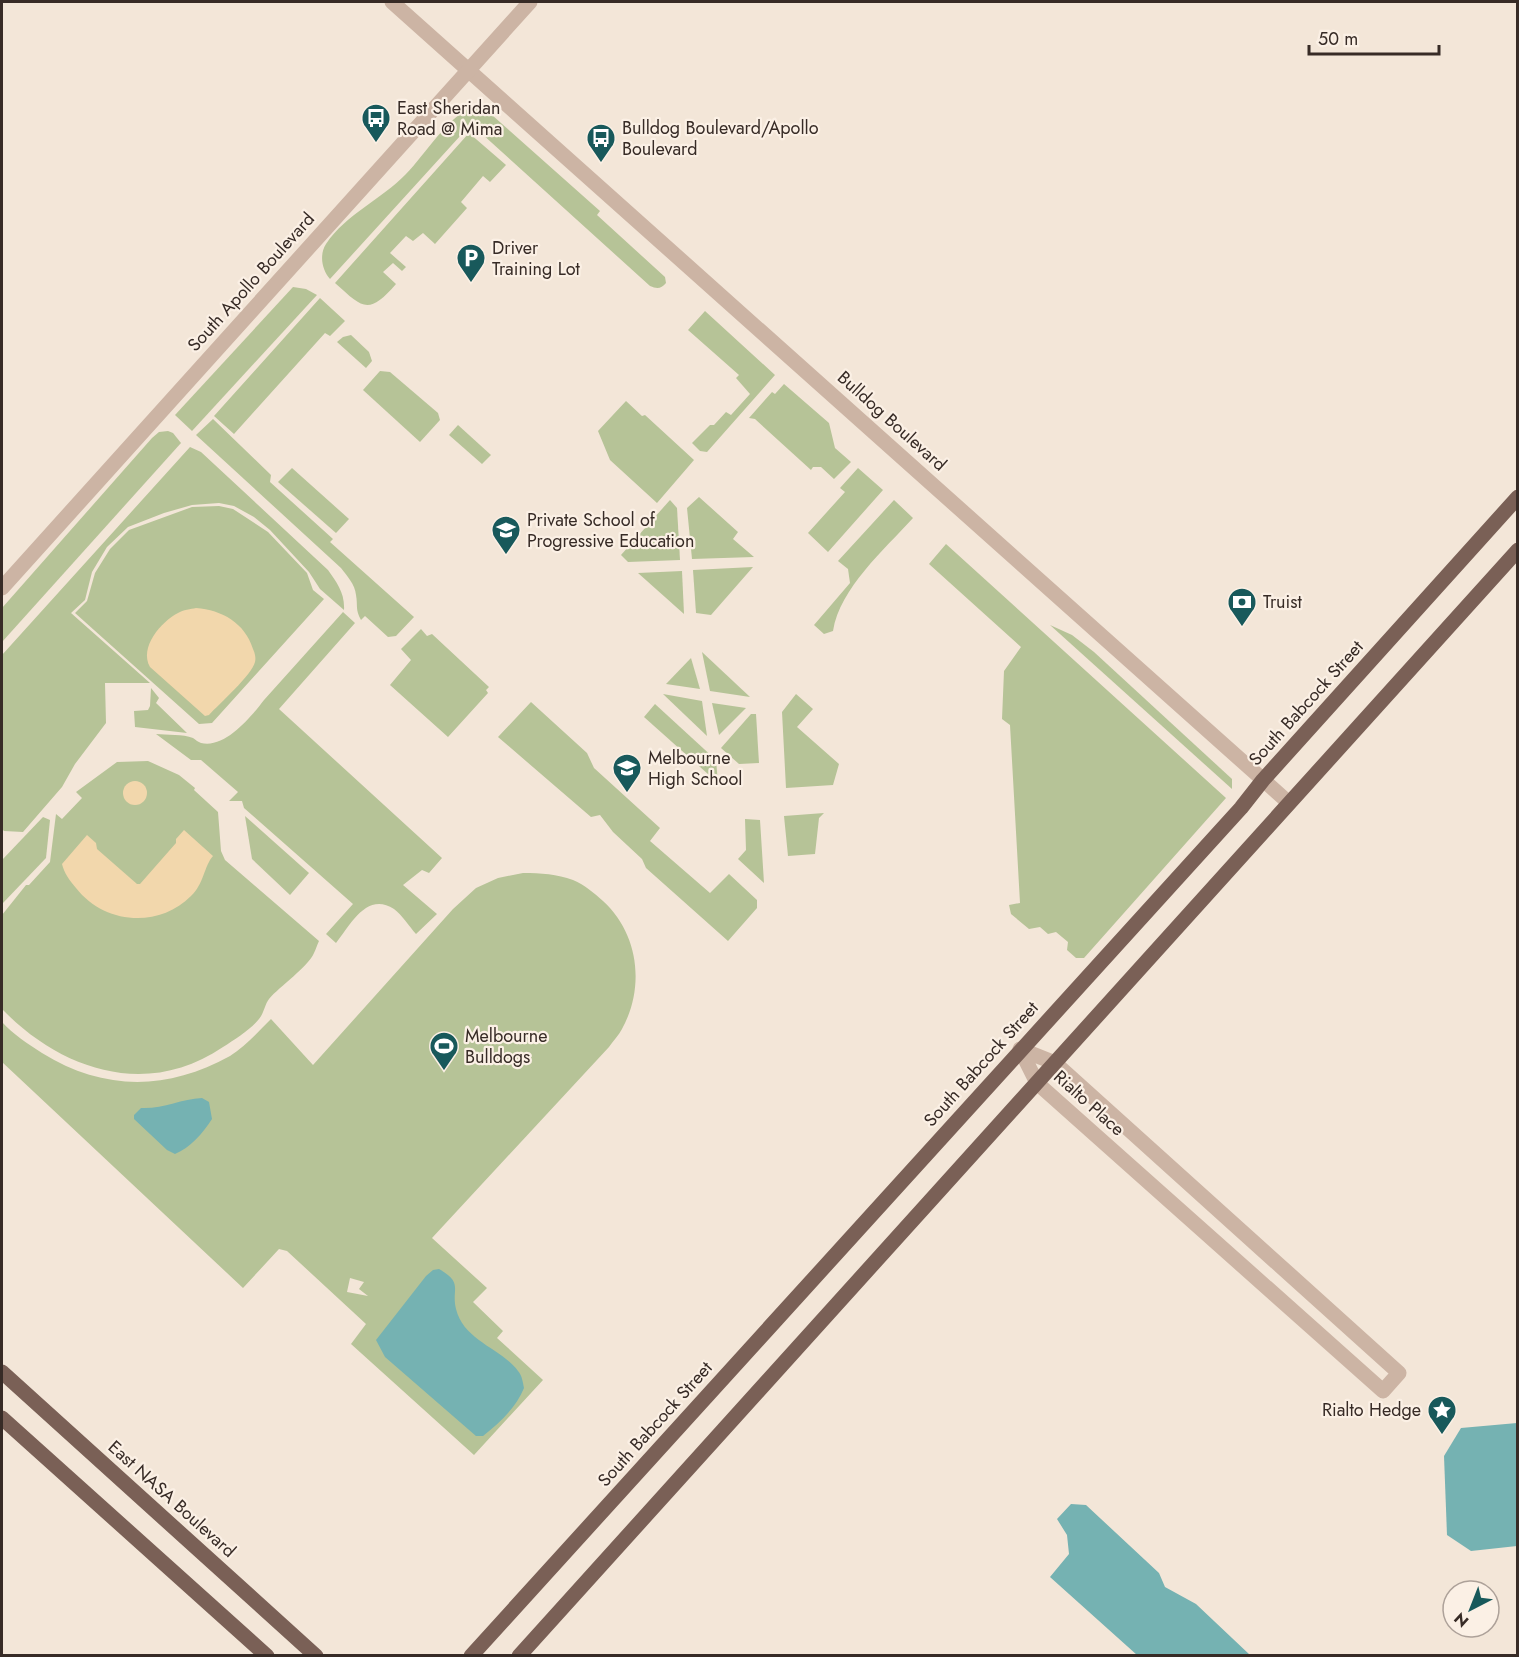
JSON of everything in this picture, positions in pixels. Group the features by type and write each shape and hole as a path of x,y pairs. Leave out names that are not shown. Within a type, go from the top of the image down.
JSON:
{"main road":[{"name":"South Babcock Street","path":"471,1656 1241,808 1263,780 1518,498"},
{"path":"519,1656 1518,550"},
{"name":"East NASA Boulevard","path":"2,1372 316,1656"},
{"path":"2,1419 267,1656"}],"street":[{"name":"Bulldog Boulevard","path":"392,2 1289,803"},
{"name":"South Apollo Boulevard","path":"2,588 530,2"},
{"name":"Rialto Place","path":"1020,1049 1055,1063 1399,1373 1383,1391 1037,1083 1020,1049"},
{"path":"1096,1136 1114,1116"},
{"path":"1208,1235 1225,1217"}],"green space":[{"path":"475,106 492,115 600,211 597,215 665,277 666,283 659,288 650,286 471,124 330,279 323,267 322,258 324,248 334,233 406,174 456,117"},
{"path":"469,133 506,165 490,182 483,176 461,202 467,208 435,244 423,233 413,241 406,236 390,253 406,267 402,271 393,263 383,272 396,284 379,301 366,305 359,303 335,283"},
{"path":"293,287 306,289 317,295 192,431 175,415"},
{"path":"320,298 345,321 330,336 325,333 234,434 214,416"},
{"path":"705,311 775,375 707,452 700,451 692,443 726,412 731,415 750,394 736,378 739,375 688,330"},
{"path":"351,335 369,352 372,361 366,368 337,342"},
{"path":"380,371 390,372 438,413 440,420 420,442 363,390"},
{"path":"784,384 829,423 835,448 851,462 834,479 821,467 813,467 811,470 755,419 749,418 772,392 775,394"},
{"path":"626,401 642,416 645,415 694,460 657,503 610,460 598,431"},
{"path":"213,419 271,475 270,482 333,539 330,542 414,617 396,636 388,637 365,616 361,620 357,610 354,587 341,568 196,435"},
{"path":"458,425 491,455 482,464 449,435"},
{"path":"159,432 173,433 181,443 2,642 2,608 152,438"},
{"path":"190,447 201,452 328,570 342,593 344,610 320,589 309,572 270,530 254,517 234,506 219,503 192,505 128,527 107,547 92,572 85,600 71,613 150,683 105,683 106,723 75,764 62,787 23,832 4,831 2,829 2,655"},
{"path":"292,468 349,519 336,533 278,482"},
{"path":"858,468 883,490 828,552 808,533 845,492 840,488"},
{"path":"699,497 738,532 733,539 754,557 692,559 687,508"},
{"path":"670,500 677,508 680,560 628,562 621,555"},
{"path":"894,500 913,518 865,570 844,600 833,631 824,634 814,625 850,583 848,569 838,561"},
{"path":"219,506 233,509 268,532 307,573 313,590 324,599 212,723 199,724 75,613 87,601 95,573 110,549 129,530 192,507"},
{"path":"946,544 1226,798 1084,958 1076,958 1067,950 1068,942 1056,932 1048,934 1040,927 1029,929 1011,914 1009,905 1020,903 1010,725 1002,719 1004,671 1021,647 929,564"},
{"path":"753,567 711,615 696,613 693,570"},
{"path":"682,571 684,614 638,573"},
{"path":"343,612 355,623 279,709 442,858 429,873 422,870 403,885 437,914 416,934 394,909 376,904 360,912 336,943 326,934 353,904 244,808 242,801 229,801 238,792 201,760 191,760 156,734 185,736 210,744 228,737 252,715"},
{"path":"1050,625 1072,635 1094,652 1232,779 1232,789"},
{"path":"421,629 427,636 432,634 489,687 486,690 488,693 448,737 390,685 411,660 401,649"},
{"path":"702,652 750,697 710,691"},
{"path":"691,658 700,689 666,684"},
{"path":"151,688 159,698 156,703 187,733 135,727 134,711 148,710"},
{"path":"663,694 702,701 707,736"},
{"path":"796,694 813,709 797,727 839,764 833,785 786,788 782,712"},
{"path":"531,702 587,753 594,768 660,828 650,841 710,893 729,874 757,900 757,908 728,941 646,868 642,859 613,832 600,815 591,817 498,737"},
{"path":"712,703 746,708 719,735"},
{"path":"655,704 716,760 718,783 644,717"},
{"path":"751,714 756,714 759,763 739,764 721,748"},
{"path":"148,761 179,775 218,812 221,851 225,860 319,941 311,958 269,999 259,1019 242,1034 194,1063 165,1072 135,1074 106,1070 78,1062 51,1048 25,1030 2,1009 2,915 26,885 29,885 50,862 56,814 62,819 82,798 76,792 117,762"},
{"path":"824,813 819,818 815,854 788,856 784,816"},
{"path":"245,816 309,873 290,895 252,859"},
{"path":"43,817 50,820 46,858 2,904 2,860"},
{"path":"745,819 760,820 764,883 738,859 746,850"},
{"path":"523,873 549,874 573,880 589,889 615,914 624,929 631,945 636,979 629,1013 621,1031 609,1047 432,1238 487,1288 473,1302 503,1331 497,1338 543,1380 474,1455 351,1344 366,1324 287,1251 279,1249 243,1288 2,1062 2,1022 42,1053 88,1074 112,1080 135,1082 183,1076 230,1056 271,1019 313,1065 453,909 476,888 498,878","holes":["350,1278 364,1282 359,1289 368,1296 347,1292"]}],"sand":[{"path":"196,608 206,609 231,619 244,632 255,657 253,668 242,682 209,715 205,716 150,667 147,659 150,643 165,622 178,613"},
{"path":"135,781 143,785 147,793 143,801 135,805 127,801 123,793 127,785"},
{"path":"184,830 213,856 191,896 178,907 163,914 132,918 101,909 76,888 67,877 62,864 87,835 96,843 97,849 137,884 140,884 176,843 176,839"}],"water":[{"path":"202,1098 209,1102 212,1119 196,1140 175,1154 167,1150 134,1119 134,1115 141,1108"},
{"path":"439,1269 452,1278 455,1287 456,1309 460,1320 475,1337 511,1363 522,1379 524,1388 512,1409 483,1436 476,1436 385,1357 376,1340 426,1276 433,1270"},
{"path":"1517,1423 1517,1546 1471,1551 1447,1535 1444,1456 1461,1428"},
{"path":"1071,1504 1086,1505 1159,1573 1165,1587 1196,1604 1250,1655 1137,1655 1050,1577 1069,1554 1067,1535 1057,1519"}],"place":[{"name":"East Sheridan Road @ Mima","path":"376,144"},
{"name":"Bulldog Boulevard/Apollo Boulevard","path":"601,164"},
{"name":"Driver Training Lot","path":"471,284"},
{"name":"Private School of Progressive Education","path":"506,556"},
{"name":"Truist","path":"1242,628"},
{"name":"Melbourne High School","path":"627,794"},
{"name":"Melbourne Bulldogs","path":"444,1072"},
{"name":"Rialto Hedge","path":"1442,1436"}]}
